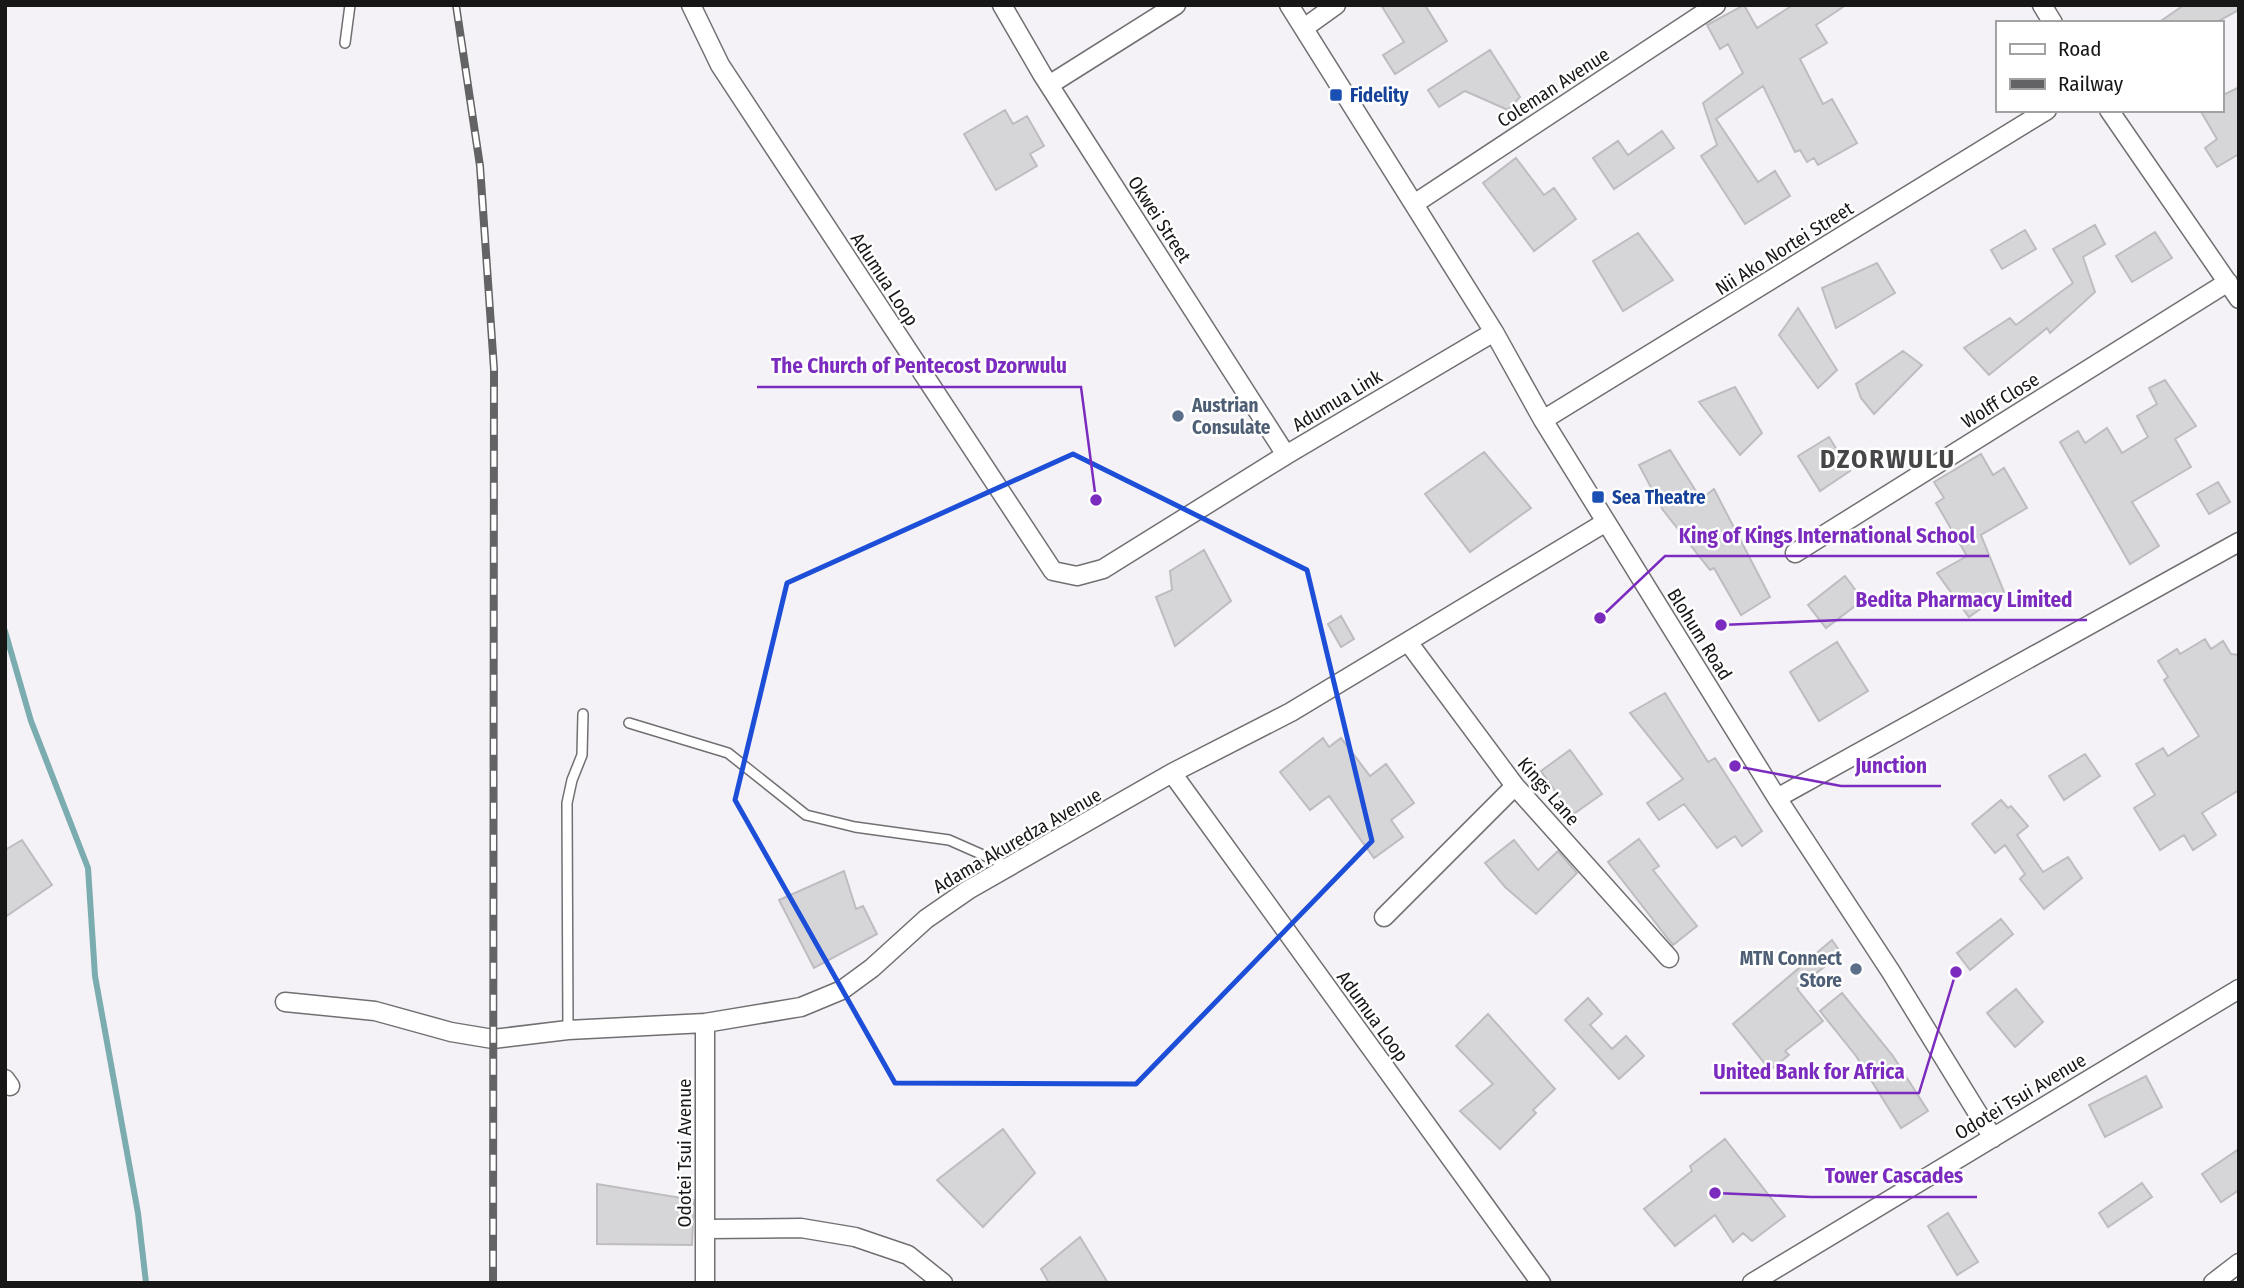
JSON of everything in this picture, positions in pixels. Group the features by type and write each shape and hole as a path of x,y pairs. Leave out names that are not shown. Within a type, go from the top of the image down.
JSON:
{"street":[{"name":"Adumua Loop","path":"691,5 720,65 1053,571"},
{"name":"Okwei Street","path":"1002,5 1049,85 1286,454"},
{"path":"1049,85 1176,5"},
{"name":"Blohum Road","path":"1289,5 1494,332 1543,420 1777,798 1891,972 1993,1138"},
{"path":"1304,29 1336,5"},
{"name":"Coleman Avenue","path":"1414,204 1716,5"},
{"path":"2042,5 2052,21"},
{"name":"Nii Ako Nortei Street","path":"1543,420 2044,112"},
{"path":"2110,112 2239,299"},
{"name":"Wolff Close","path":"1795,553 2228,282"},
{"name":"Adumua Link","path":"1053,571 1077,576 1102,569 1286,454 1494,332"},
{"name":"Adama Akuredza Avenue","path":"285,1002 375,1011 451,1032 494,1039 568,1030 705,1023 801,1007 842,990 873,968 926,919 968,890 1172,774 1291,712 1606,522"},
{"path":"1777,798 2239,542"},
{"name":"Kings Lane","path":"1408,642 1515,786 1669,958"},
{"name":"Adumua Loop","path":"1172,774 1541,1283"},
{"path":"1384,917 1515,786"},
{"name":"Odotei Tsui Avenue","path":"1752,1283 2239,989"},
{"name":"Odotei Tsui Avenue","path":"705,1023 705,1283"},
{"path":"705,1230 801,1228 855,1237 908,1255 943,1283"},
{"path":"2213,1283 2239,1263"}],"lane":[{"path":"345,43 350,5"},
{"path":"568,1030 567,803 582,755 583,714"},
{"path":"629,723 728,753 806,815 855,827 949,841 1010,867"}],"highlighted area":[{"path":"1073,454 1307,570 1372,841 1136,1084 895,1083 735,800 787,583"}],"building":[{"path":"1381,5 1425,5 1447,41 1395,74 1383,55 1404,42"},
{"path":"1744,5 1757,28 1793,5 1846,5 1816,25 1827,43 1800,59 1823,104 1832,99 1857,143 1818,165 1814,158 1807,162 1800,150 1795,152 1763,86 1716,119 1758,182 1775,171 1790,196 1745,224 1701,156 1717,145 1703,103 1743,73 1728,44 1720,49 1707,25"},
{"path":"2184,5 2239,5 2239,10 2219,21 2161,21"},
{"path":"1490,50 1520,97 1508,110 1465,91 1439,107 1428,90"},
{"path":"2239,87 2239,154 2217,167 2205,148 2217,139 2201,112 2223,112 2223,95"},
{"path":"1005,110 1013,124 1027,116 1044,146 1030,154 1037,166 996,190 964,134"},
{"path":"1662,131 1674,148 1614,189 1593,158 1618,141 1628,155"},
{"path":"1516,158 1544,195 1554,188 1576,219 1534,251 1483,183"},
{"path":"2095,225 2105,244 2083,257 2095,292 2050,333 2047,328 1989,375 1964,348 2010,318 2016,325 2073,283 2053,249"},
{"path":"2025,230 2036,249 2002,269 1991,250"},
{"path":"2155,232 2172,258 2132,282 2116,256"},
{"path":"1638,233 1673,280 1623,311 1593,261"},
{"path":"1877,263 1895,293 1836,328 1822,288"},
{"path":"1798,308 1837,370 1818,388 1779,335"},
{"path":"1903,351 1922,365 1874,414 1861,398 1856,384"},
{"path":"2165,380 2196,426 2175,439 2191,467 2132,502 2159,546 2130,564 2060,442 2078,431 2085,443 2107,428 2122,453 2148,437 2137,416 2157,404 2149,388"},
{"path":"1735,387 1762,433 1740,455 1699,402"},
{"path":"1829,437 1850,471 1820,491 1798,456"},
{"path":"1670,450 1701,499 1714,489 1770,597 1741,615 1714,568 1710,570 1663,510 1639,465"},
{"path":"1484,452 1531,508 1470,552 1425,494"},
{"path":"1981,454 1993,475 2004,468 2027,508 1981,535 2004,592 1969,617 1937,573 1967,556 1936,503 1944,498 1934,482"},
{"path":"2218,482 2230,502 2209,514 2197,494"},
{"path":"1204,550 1231,601 1175,646 1156,597 1172,590 1170,571"},
{"path":"1845,576 1863,600 1826,628 1808,605"},
{"path":"1341,616 1354,639 1341,647 1328,624"},
{"path":"2205,639 2211,649 2223,641 2231,654 2239,655 2239,790 2202,813 2216,835 2193,850 2184,835 2160,850 2134,808 2155,795 2136,764 2163,748 2168,756 2199,736 2164,680 2168,677 2158,661 2177,649 2180,654"},
{"path":"1837,642 1868,691 1819,721 1790,672"},
{"path":"1665,693 1708,762 1715,758 1762,831 1742,846 1735,836 1717,848 1684,804 1659,820 1647,803 1683,779 1630,713"},
{"path":"1323,738 1329,747 1341,738 1370,776 1386,764 1414,803 1391,820 1403,837 1374,858 1329,796 1310,810 1280,772"},
{"path":"1570,750 1602,794 1572,815 1541,771"},
{"path":"2085,754 2100,776 2064,800 2049,776"},
{"path":"2001,800 2008,808 2011,806 2028,826 2017,835 2043,872 2068,857 2082,878 2044,909 2020,879 2025,874 2005,845 1995,853 1972,824"},
{"path":"1639,839 1659,866 1653,870 1697,926 1673,945 1608,862"},
{"path":"22,840 52,885 5,917 5,850"},
{"path":"1514,840 1538,870 1558,851 1577,873 1536,914 1505,887 1485,863"},
{"path":"844,871 856,909 863,906 877,934 814,968 779,900"},
{"path":"2001,919 2013,934 1970,970 1957,953"},
{"path":"1832,940 1841,953 1797,989 1823,1021 1785,1051 1789,1055 1770,1070 1733,1024"},
{"path":"2016,989 2043,1022 2015,1047 1987,1013"},
{"path":"1842,993 1893,1056 1928,1111 1901,1128 1856,1056 1820,1011"},
{"path":"1588,998 1602,1014 1590,1025 1612,1049 1626,1036 1644,1056 1619,1079 1565,1020"},
{"path":"1488,1014 1555,1089 1533,1110 1536,1113 1500,1149 1460,1111 1493,1084 1456,1046"},
{"path":"2146,1076 2162,1107 2105,1137 2089,1105"},
{"path":"1003,1129 1035,1173 983,1227 937,1180"},
{"path":"1725,1139 1785,1216 1752,1241 1743,1233 1733,1242 1715,1215 1675,1246 1644,1209 1692,1171 1690,1166"},
{"path":"2239,1149 2239,1190 2221,1202 2202,1174"},
{"path":"2142,1183 2152,1197 2108,1227 2099,1213"},
{"path":"597,1184 694,1200 692,1245 597,1244"},
{"path":"1948,1213 1978,1262 1957,1275 1928,1226"},
{"path":"1080,1237 1108,1283 1049,1283 1041,1269"}],"waterway":[{"path":"5,631 31,721 88,868 95,976 138,1213 146,1283"}],"railway":[{"path":"456,5 480,166 494,369 493,1283"}],"place":[{"name":"Fidelity","path":"1336,95"},
{"name":"Austrian Consulate","path":"1178,416"},
{"name":"Sea Theatre","path":"1598,497"},
{"name":"The Church of Pentecost Dzorwulu","path":"1096,500"},
{"name":"King of Kings International School","path":"1600,618"},
{"name":"Bedita Pharmacy Limited","path":"1721,625"},
{"name":"Junction","path":"1735,766"},
{"name":"MTN Connect Store","path":"1856,969"},
{"name":"United Bank for Africa","path":"1956,972"},
{"name":"Tower Cascades","path":"1715,1193"}],"district":[{"name":"DZORWULU","path":"1888,459"}]}
